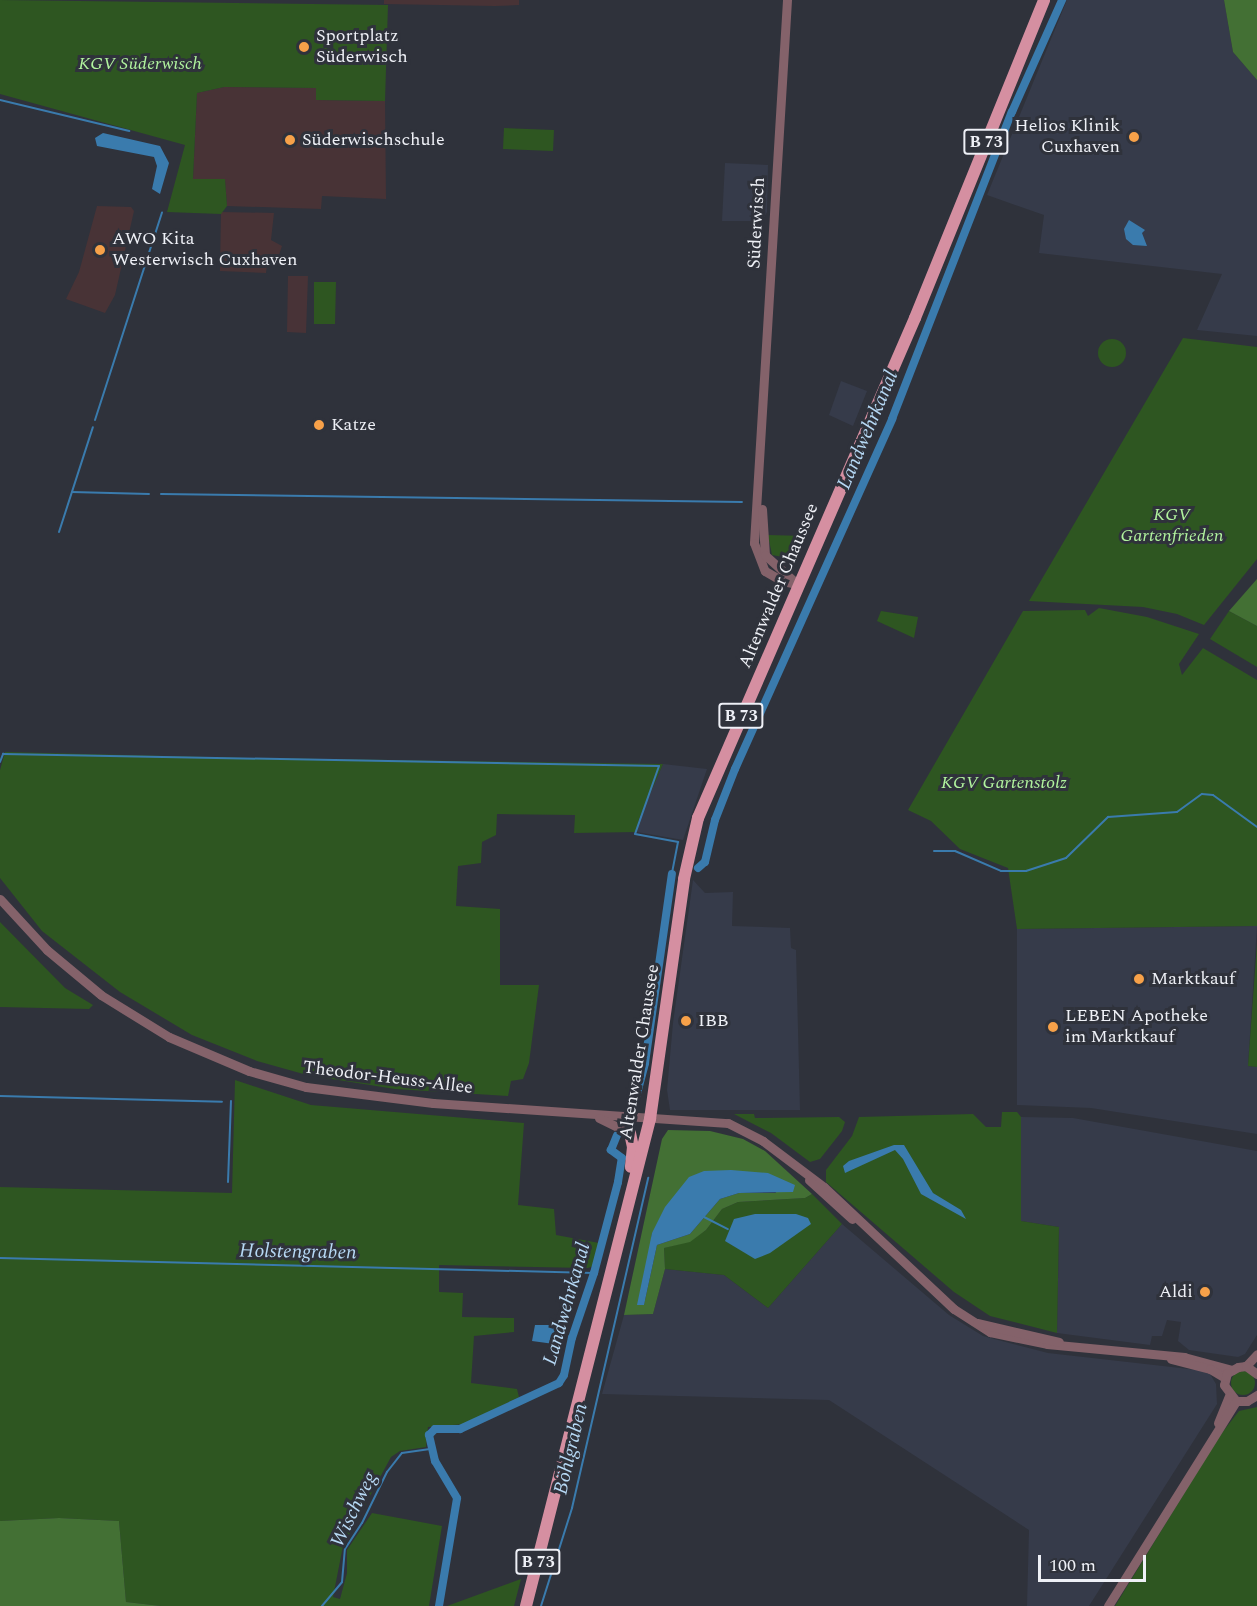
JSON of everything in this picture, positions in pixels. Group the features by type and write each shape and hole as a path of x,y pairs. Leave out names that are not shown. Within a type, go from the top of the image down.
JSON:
{"main road":[{"name":"Altenwalder Chaussee","path":"526,1606 650,1119 689,849 713,778 916,315 1044,0"},
{"name":"Altenwalder Chaussee","path":"628,1209 633,1155 630,1133"}],"street":[{"name":"Süderwisch","path":"786,0 755,553 765,571 782,581 798,584"},
{"name":"Theodor-Heuss-Allee","path":"0,899 47,950 101,995 169,1037 249,1071 306,1087 368,1096 594,1116 728,1123 763,1141 808,1178 824,1187 859,1223 954,1309 976,1323 1061,1344 1166,1356"},
{"path":"594,1116 630,1133"},
{"path":"1225,1378 1232,1370 1246,1366 1257,1354"},
{"path":"1166,1356 1196,1359 1232,1370"},
{"path":"1166,1356 1210,1370 1225,1378 1233,1399"},
{"path":"1246,1366 1257,1374"},
{"path":"1233,1399 1247,1401 1257,1395"},
{"path":"1108,1606 1233,1399"}],"shaded area":[{"path":"384,0 519,0 519,5 384,4"},
{"name":"Helios Klinik Cuxhaven","path":"1067,0 1224,0 1233,52 1257,80 1257,336 1197,330 1222,274 1039,253 1044,215 987,195"},
{"name":"Süderwischschule","path":"224,87 317,88 317,100 385,101 386,199 322,196 321,209 227,206 225,180 193,179 197,93"},
{"path":"725,163 768,165 767,212 762,221 722,221"},
{"path":"97,206 131,207 134,211 115,295 105,313 66,299 79,272"},
{"path":"221,212 274,213 271,240 282,246 276,264 267,264 266,273 220,271"},
{"path":"288,276 308,276 306,333 287,332"},
{"path":"841,381 867,391 853,426 829,415"},
{"path":"663,764 707,769 683,840 637,832 639,819"},
{"path":"693,880 705,893 733,892 732,926 790,928 791,948 796,950 800,1110 670,1110 667,1090 673,1023"},
{"path":"1257,926 1248,1066 1257,1067 1257,1134 1091,1108 1017,1105 1017,929"},
{"path":"1021,1117 1073,1118 1257,1151 1257,1335 1245,1354 1238,1357 1189,1350 1178,1341 1181,1322 1167,1320 1162,1336 1152,1336 1150,1345 1057,1333 1059,1227 1021,1221"},
{"path":"842,1224 949,1315 983,1336 1048,1353 1198,1370 1210,1374 1216,1384 1217,1404 1089,1606 1027,1606 1029,1530 829,1400 602,1394 624,1315 653,1314 665,1269 724,1275 768,1308"}],"green space":[{"name":"KGV Süderwisch","path":"0,0 388,5 385,101 316,100 316,88 224,87 197,93 193,179 225,179 227,206 221,214 167,212 185,145 0,94"},
{"path":"1224,0 1257,0 1257,80 1233,52"},
{"path":"504,128 554,130 553,151 503,149"},
{"path":"314,282 336,282 335,324 314,324"},
{"name":"KGV Gartenfrieden","path":"1183,338 1257,347 1257,559 1204,625 1177,614 1143,607 1029,601"},
{"path":"1112,339 1122,343 1126,353 1122,363 1112,367 1102,363 1098,353 1102,343"},
{"path":"768,535 806,536 793,559 772,555"},
{"path":"1257,579 1257,626 1229,611"},
{"name":"KGV Gartenstolz","path":"1099,608 1147,617 1199,634 1179,664 1182,675 1203,648 1257,680 1257,926 1017,929 1008,868 960,849 931,821 908,810 1023,611 1085,610 1088,616"},
{"path":"881,611 918,617 914,638 877,621"},
{"path":"1229,611 1257,626 1257,667 1210,639"},
{"path":"5,752 663,764 639,819 637,832 574,833 575,815 497,814 496,835 482,842 481,863 458,866 456,906 500,909 500,985 539,985 529,1063 523,1079 511,1081 508,1096 395,1089 307,1075 257,1061 192,1035 120,992 42,931 0,878 0,770"},
{"path":"0,922 65,988 93,1005 89,1009 0,1007"},
{"path":"1257,943 1257,1067 1248,1066"},
{"path":"235,1080 311,1105 524,1123 518,1205 554,1209 556,1235 599,1243 593,1266 588,1268 439,1265 439,1292 463,1293 462,1317 514,1318 514,1332 474,1336 471,1383 517,1389 519,1397 465,1424 428,1427 426,1447 400,1451 391,1457 343,1546 333,1597 340,1599 347,1573 347,1550 372,1513 442,1526 429,1606 161,1606 126,1602 119,1521 59,1518 0,1521 0,1187 232,1193"},
{"path":"1002,1112 1017,1112 1021,1117 1021,1221 1059,1227 1057,1333 990,1316 954,1292 826,1182 826,1170 852,1136 859,1117 973,1114 986,1127 1001,1127"},
{"path":"734,1114 754,1114 755,1118 839,1117 845,1122 842,1131 820,1159 810,1162 771,1133"},
{"path":"668,1130 710,1131 743,1139 765,1151 812,1194 805,1198 738,1202 722,1209 706,1230 690,1242 664,1248 665,1269 653,1314 624,1315 662,1139","holes":["768,1173 776,1193 739,1193 720,1199 690,1234 657,1245 644,1305 652,1233"]},
{"path":"812,1194 842,1224 768,1308 724,1275 665,1269 664,1248 690,1241 706,1230 722,1209 738,1202 805,1198"},
{"path":"1243,1371 1248,1372 1254,1378 1254,1388 1248,1394 1243,1395 1238,1394 1232,1388 1231,1383 1232,1378 1238,1372"},
{"path":"1257,1407 1257,1606 1115,1606 1218,1438 1239,1411"},
{"path":"59,1518 119,1521 126,1602 161,1606 0,1606 0,1521"},
{"path":"521,1579 514,1606 447,1606"}],"water":[{"path":"103,133 160,146 169,163 160,194 152,189 157,166 154,157 97,146 95,138"},
{"path":"1129,220 1145,230 1142,233 1147,246 1133,245 1126,239 1124,229"},
{"path":"894,1145 904,1145 933,1193 961,1210 966,1219 921,1194 903,1159 895,1150 845,1173 843,1166 849,1161"},
{"path":"731,1170 768,1173 795,1185 793,1192 739,1193 720,1199 690,1234 657,1245 644,1305 637,1305 652,1233 665,1207 689,1177 704,1171"},
{"path":"755,1214 796,1214 808,1218 811,1224 770,1253 755,1259 725,1241 734,1219"},
{"path":"535,1325 557,1325 554,1344 532,1341"}],"waterway":[{"name":"Landwehrkanal","path":"698,868 705,862 715,820 735,769 892,419 1012,112 1062,0"},
{"path":"0,100 129,131"},
{"path":"95,420 162,213"},
{"path":"59,532 93,427"},
{"path":"72,492 149,494"},
{"path":"161,494 742,502"},
{"path":"0,762 3,754 659,766 635,834 678,842 672,874"},
{"path":"934,851 955,851 1001,871 1026,871 1066,858 1108,817 1177,812 1202,794 1213,795 1257,827"},
{"name":"Landwehrkanal","path":"635,1101 645,1063 672,874"},
{"path":"0,1096 222,1102"},
{"path":"228,1182 231,1101"},
{"name":"Landwehrkanal","path":"439,1606 457,1498 435,1461 429,1435 435,1429 460,1429 559,1383 564,1375 572,1338 594,1273 618,1182 622,1158 611,1150 617,1135"},
{"name":"Böhlgraben","path":"541,1606 572,1508 648,1178"},
{"path":"702,1216 728,1229"},
{"name":"Holstengraben","path":"0,1258 594,1273"},
{"name":"Wischweg","path":"322,1606 342,1582 345,1549 362,1523 387,1472 402,1453 432,1449"}],"place":[{"name":"Sportplatz Süderwisch","path":"304,47"},
{"name":"Helios Klinik Cuxhaven","path":"1134,137"},
{"name":"Süderwischschule","path":"290,140"},
{"name":"AWO Kita Westerwisch Cuxhaven","path":"100,250"},
{"name":"Katze","path":"319,425"},
{"name":"Marktkauf","path":"1139,979"},
{"name":"IBB","path":"686,1021"},
{"name":"LEBEN Apotheke im Marktkauf","path":"1053,1027"},
{"name":"Aldi","path":"1205,1292"}]}
